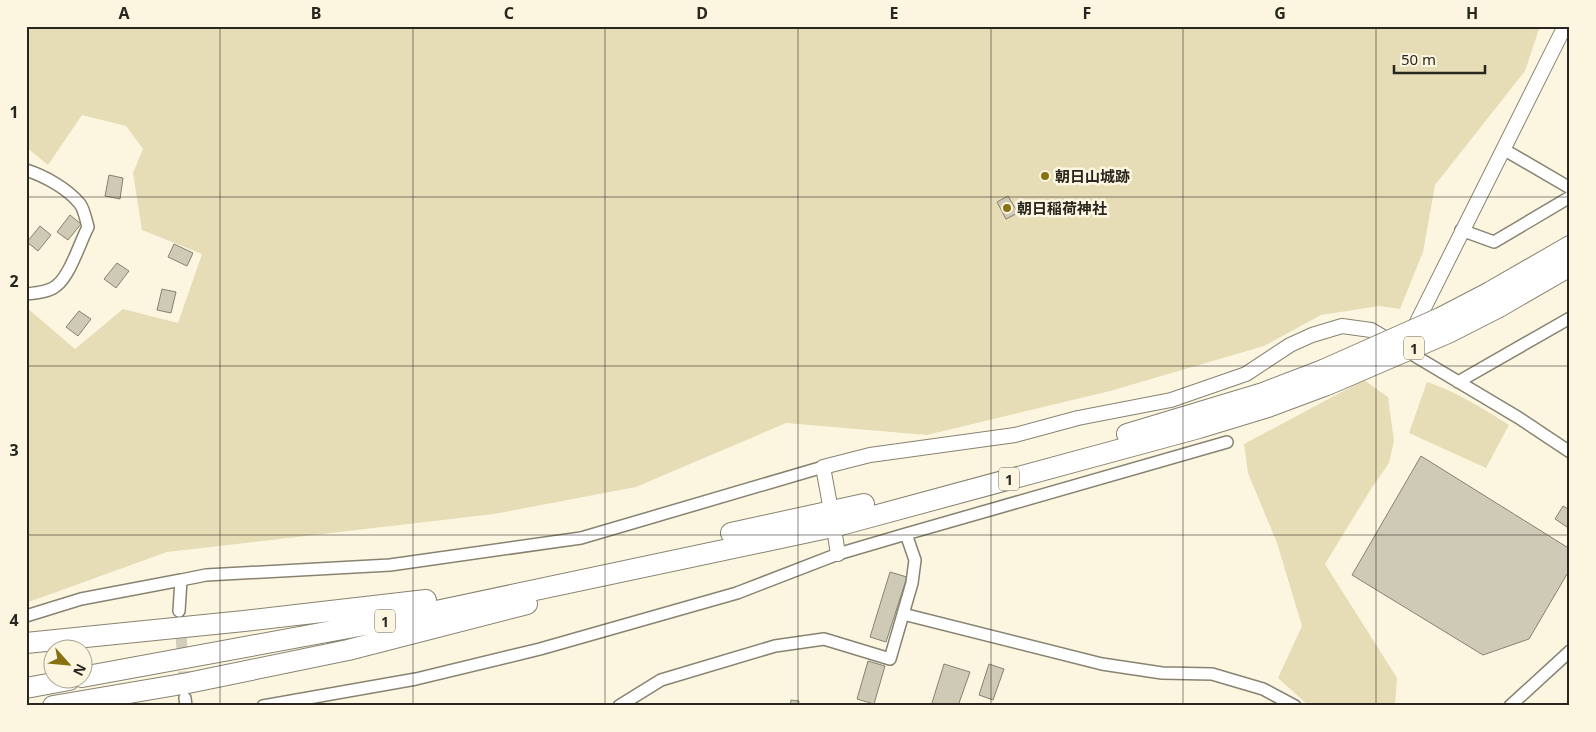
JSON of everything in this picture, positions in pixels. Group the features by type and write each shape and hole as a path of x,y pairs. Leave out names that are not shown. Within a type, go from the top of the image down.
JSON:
{"highway":[{"path":"1495,299 1570,246"},
{"name":"1","path":"92,675 408,617 837,526 1126,449 1268,407 1325,377 1448,333 1495,299 1570,266"},
{"path":"92,662 426,600 840,510 1123,436 1263,393 1325,377"},
{"path":"53,706 188,683 348,650 588,589 687,557"},
{"path":"26,643 426,600"},
{"path":"26,674 42,671"},
{"path":"26,688 42,685"}],"street":[{"path":"1404,349 1461,230 1565,26"},
{"path":"1503,149 1570,188"},
{"path":"26,170 36,173 60,187 81,205 88,227 66,274 56,286 41,292 26,294"},
{"path":"1461,230 1494,242 1570,196"},
{"path":"1458,382 1570,318"},
{"path":"26,616 81,599 206,575 390,565 581,538 870,455 1015,435 1078,418 1171,400 1246,374 1290,345 1312,335 1342,326 1371,330 1519,418 1570,452"},
{"path":"263,706 416,679 540,649 737,593 838,554 1227,442"},
{"path":"823,467 830,505"},
{"path":"619,706 661,680 774,646 824,639 890,659 912,583 915,560 906,534"},
{"path":"835,535 838,554"},
{"path":"179,611 181,580"},
{"path":"903,614 1102,664 1162,673 1212,674 1263,689 1295,706"},
{"path":"1510,706 1570,652"}],"shaded area":[{"path":"26,26 1540,26 1525,71 1435,185 1423,252 1400,309 1379,306 1321,315 1264,346 1110,391 927,435 786,423 636,487 494,514 167,552 26,603 26,307 75,349 123,309 178,323 202,254 142,230 133,173 143,149 126,126 82,115 48,165 26,147"},
{"path":"1364,380 1388,397 1394,441 1389,463 1325,564 1397,678 1395,706 1309,706 1278,678 1302,626 1277,543 1248,473 1244,444"},
{"path":"1427,382 1459,396 1509,425 1486,468 1409,433"}],"building":[{"path":"109,175 123,178 120,199 105,196"},
{"name":"朝日稲荷神社","path":"1008,196 1018,213 1006,219 997,202"},
{"path":"70,215 81,224 68,240 57,232"},
{"path":"40,226 51,235 38,251 27,242"},
{"path":"174,244 193,253 187,266 168,257"},
{"path":"117,263 129,271 116,288 104,279"},
{"path":"162,289 176,292 171,313 157,310"},
{"path":"79,311 91,319 78,336 66,327"},
{"path":"1421,456 1570,549 1570,569 1529,639 1483,655 1352,575"},
{"path":"1563,506 1570,510 1570,529 1555,519"},
{"path":"890,572 907,577 886,642 870,637"},
{"path":"868,661 885,666 874,704 857,699"},
{"path":"944,664 970,672 958,706 931,706"},
{"path":"989,664 1004,669 993,700 979,695"},
{"path":"791,700 799,701 798,706 790,706"}],"tunnel":[{"path":"180,622 185,689"}],"place":[{"name":"朝日山城跡","path":"1045,176"},
{"name":"朝日稲荷神社","path":"1007,208"}]}
